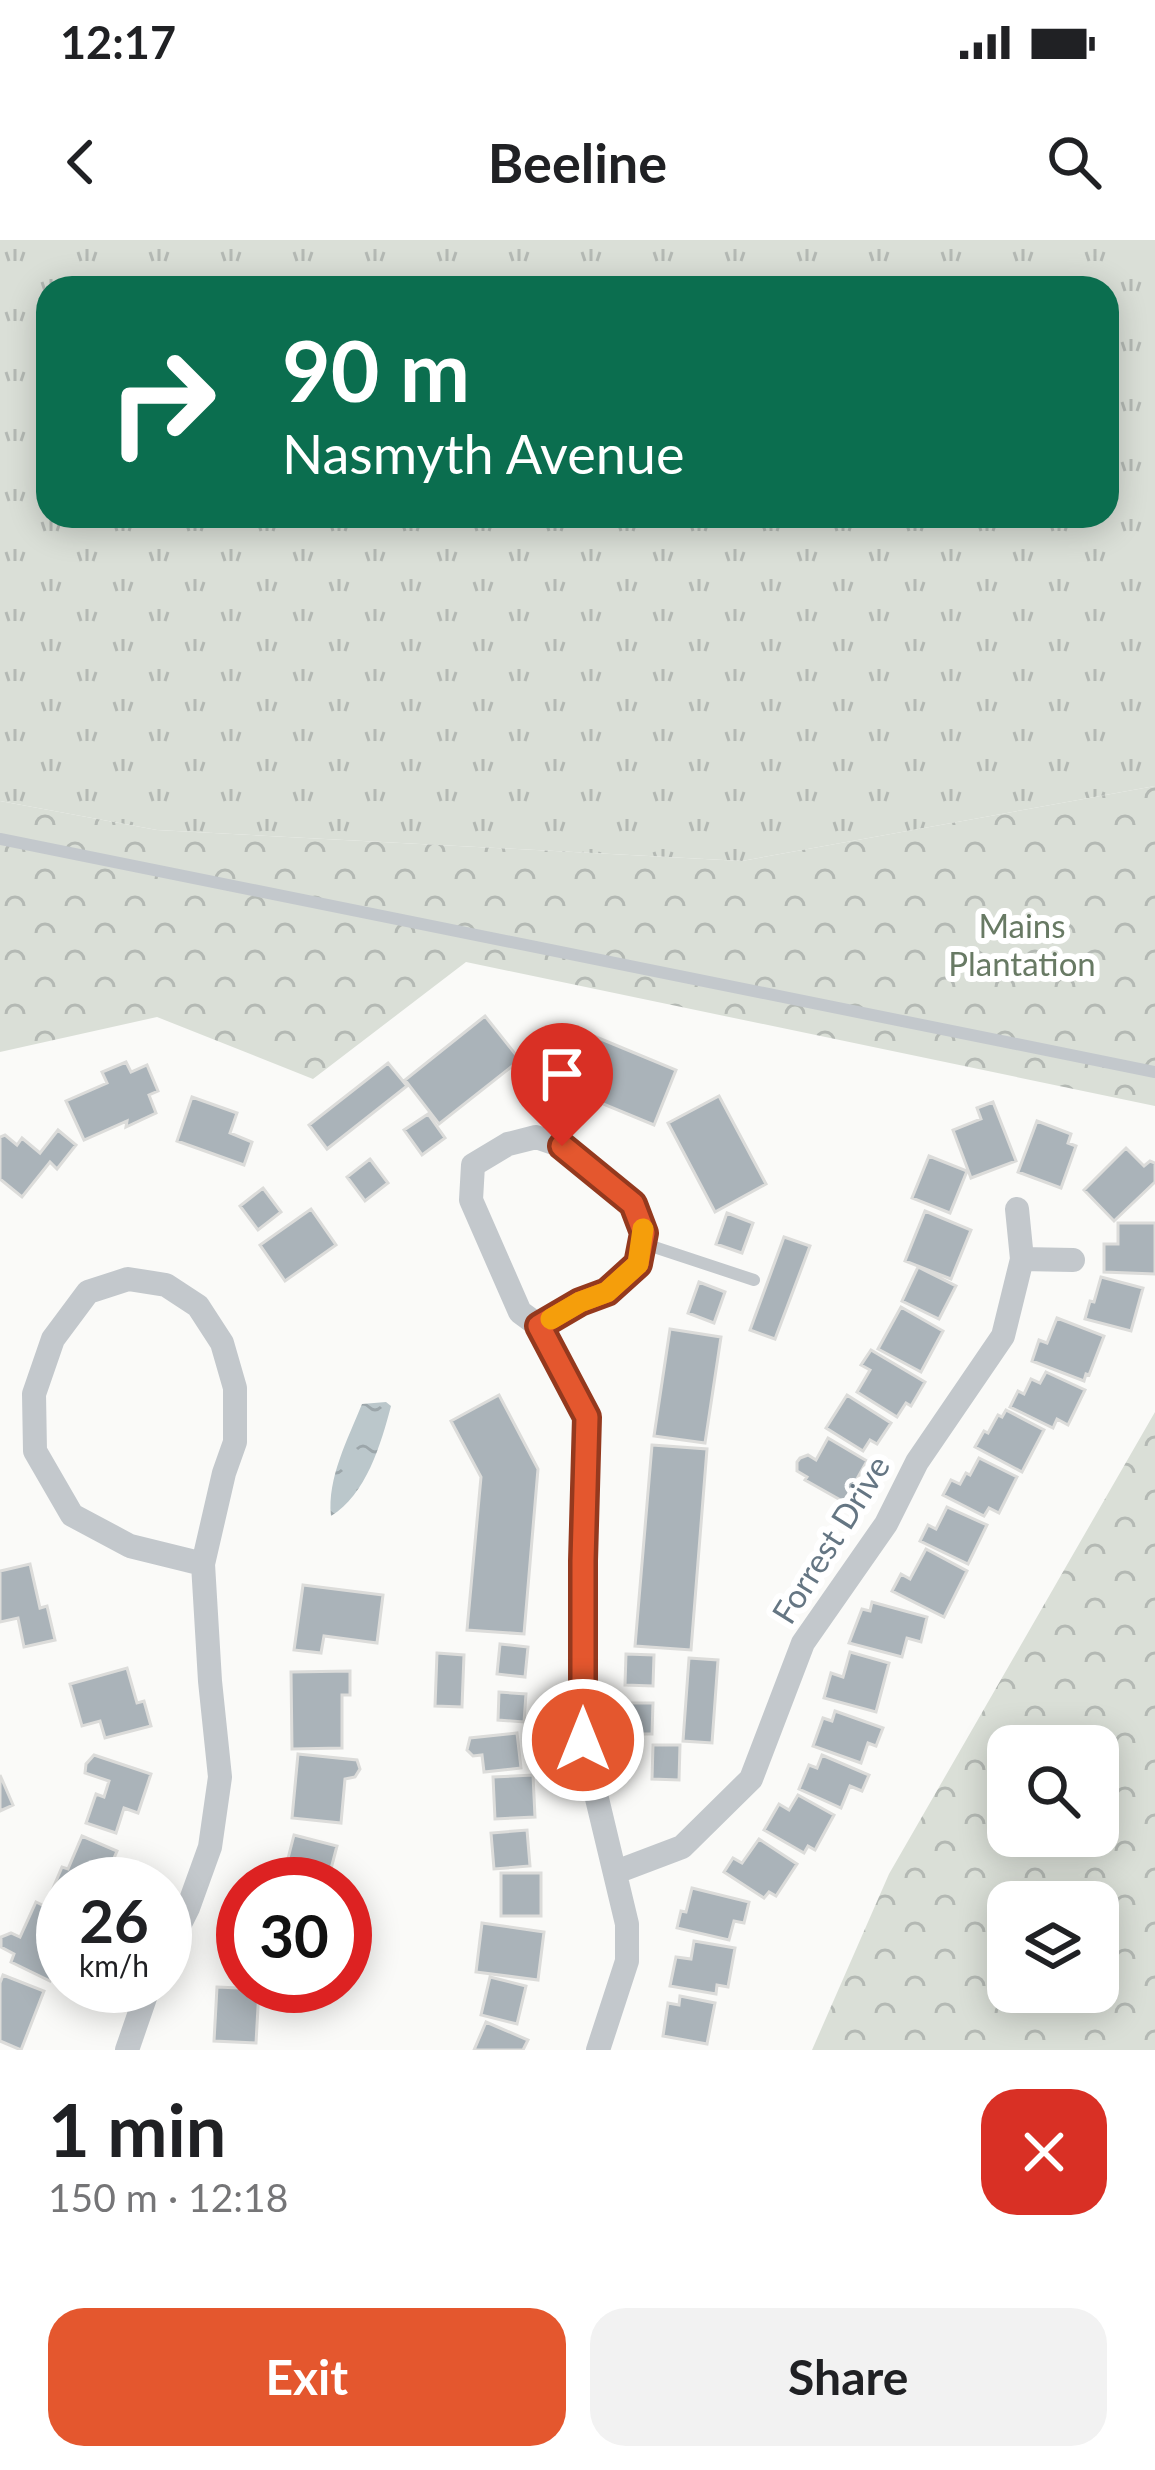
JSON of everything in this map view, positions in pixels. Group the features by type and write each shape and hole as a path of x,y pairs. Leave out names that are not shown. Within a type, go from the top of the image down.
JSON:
{"street":[{"path":"539,1326 607,1292 638,1264 644,1233 633,1204 562,1146 536,1137 508,1144 473,1165 470,1200 520,1312 539,1326 587,1417 583,1740 627,1924 628,1961 598,2050"},
{"name":"Forrest Drive","path":"616,1872 682,1847 751,1779 803,1642 886,1524 916,1462 1003,1336 1022,1259 1016,1209"},
{"path":"1022,1259 1073,1260"},
{"path":"192,1896 210,1847 220,1777 203,1564 235,1442 235,1388 222,1343 198,1306 166,1285 128,1279 88,1292 52,1339 34,1394 34,1451 72,1515 130,1546 203,1564"},
{"path":"128,2050 140,2013"}],"lane":[{"path":"0,839 1155,1072"},
{"path":"642,1243 754,1280"}],"green space":[{"path":"0,240 1155,240 1155,786 742,861 157,830 0,801"},
{"name":"Mains Plantation","path":"1155,786 1155,1106 466,962 313,1079 157,1017 0,1052 0,801 157,830 742,861"},
{"path":"1155,1412 1155,2050 812,2050 889,1874"}],"water":[{"path":"386,1402 391,1406 363,1482 331,1516 335,1473 362,1404"}],"building":[{"path":"485,1016 520,1060 439,1124 405,1080"},
{"path":"584,1032 676,1070 654,1125 562,1087"},
{"path":"126,1062 131,1072 147,1065 158,1091 149,1095 156,1113 84,1140 66,1101 107,1083 102,1072"},
{"path":"388,1063 407,1086 327,1149 309,1125"},
{"path":"719,1096 766,1184 715,1212 668,1123"},
{"path":"192,1097 237,1113 230,1133 252,1142 244,1165 177,1141"},
{"path":"993,1102 1016,1161 971,1178 953,1130 981,1119 977,1108"},
{"path":"428,1114 445,1138 422,1155 404,1130"},
{"path":"1037,1121 1071,1134 1068,1143 1076,1146 1061,1188 1018,1172"},
{"path":"58,1130 76,1145 57,1169 50,1162 22,1197 0,1179 0,1137 5,1135 17,1145 22,1138 40,1153"},
{"path":"1126,1148 1144,1166 1155,1163 1155,1182 1114,1221 1084,1190"},
{"path":"929,1156 967,1171 950,1213 912,1198"},
{"path":"370,1159 388,1183 365,1201 347,1177"},
{"path":"263,1188 281,1212 258,1230 240,1206"},
{"path":"311,1209 336,1245 285,1281 260,1245"},
{"path":"925,1211 971,1230 951,1279 905,1261"},
{"path":"727,1213 753,1223 742,1253 716,1244"},
{"path":"1118,1223 1155,1223 1155,1274 1104,1272 1104,1244 1118,1244"},
{"path":"784,1237 810,1246 775,1339 750,1330"},
{"path":"918,1267 956,1286 939,1319 902,1301"},
{"path":"1101,1277 1143,1288 1131,1331 1085,1319"},
{"path":"699,1282 725,1292 714,1323 688,1313"},
{"path":"901,1307 943,1331 921,1372 878,1349"},
{"path":"1057,1318 1104,1336 1084,1381 1032,1361 1039,1340 1047,1343"},
{"path":"670,1329 721,1337 705,1443 654,1436"},
{"path":"871,1350 925,1382 911,1406 906,1403 897,1417 857,1392 870,1370 861,1365"},
{"path":"1046,1372 1085,1390 1068,1425 1057,1419 1053,1428 1010,1407 1018,1391 1024,1394 1031,1379 1040,1383"},
{"path":"499,1395 538,1469 524,1634 467,1630 481,1477 451,1421"},
{"path":"847,1395 891,1423 877,1444 870,1440 863,1451 826,1428"},
{"path":"1006,1410 1044,1430 1022,1472 975,1447"},
{"path":"828,1438 867,1461 844,1502 797,1471 800,1458 808,1455 816,1460"},
{"path":"652,1445 707,1449 691,1650 635,1646"},
{"path":"979,1458 1017,1477 999,1513 989,1508 984,1516 943,1495 951,1480 960,1484 966,1473 970,1475"},
{"path":"947,1507 987,1525 968,1564 920,1541 928,1525 936,1529"},
{"path":"926,1549 967,1571 944,1617 892,1591 901,1574 910,1579"},
{"path":"30,1564 40,1608 47,1606 55,1640 24,1647 18,1618 0,1622 0,1571"},
{"path":"303,1585 383,1595 377,1643 324,1636 321,1653 294,1650"},
{"path":"872,1602 927,1617 921,1642 907,1638 902,1657 849,1643 862,1609 870,1611"},
{"path":"500,1644 528,1647 525,1677 497,1674"},
{"path":"850,1652 889,1663 876,1712 824,1698 831,1673 843,1677"},
{"path":"437,1653 464,1655 462,1707 435,1706"},
{"path":"626,1654 654,1655 653,1686 625,1685"},
{"path":"689,1658 718,1660 712,1743 683,1741"},
{"path":"127,1668 137,1703 144,1701 151,1726 105,1738 100,1721 82,1726 70,1684"},
{"path":"350,1671 350,1695 342,1695 342,1748 292,1749 291,1672"},
{"path":"499,1692 526,1694 524,1722 498,1720"},
{"path":"624,1703 653,1703 652,1734 624,1734"},
{"path":"835,1711 883,1728 876,1746 868,1743 861,1763 813,1746 823,1718 832,1721"},
{"path":"517,1733 521,1768 484,1772 482,1755 473,1756 467,1750 470,1738"},
{"path":"653,1745 680,1745 679,1780 652,1779"},
{"path":"298,1754 357,1760 360,1769 355,1777 345,1779 341,1823 292,1818"},
{"path":"94,1755 151,1774 138,1813 124,1808 116,1833 86,1823 96,1794 104,1797 109,1781 85,1773"},
{"path":"822,1755 869,1775 862,1791 850,1786 841,1808 799,1789 809,1765 817,1768"},
{"path":"0,1775 13,1805 0,1811"},
{"path":"533,1775 535,1817 495,1819 493,1777"},
{"path":"798,1795 834,1815 815,1850 808,1846 804,1853 764,1830 779,1804 789,1810"},
{"path":"527,1830 530,1866 494,1869 491,1833"},
{"path":"294,1835 337,1846 334,1857 288,1857"},
{"path":"82,1836 117,1851 114,1857 73,1857"},
{"path":"759,1839 797,1864 776,1896 769,1892 764,1898 724,1872 733,1858 742,1863"},
{"path":"501,1873 541,1873 541,1916 501,1916"},
{"path":"692,1888 749,1902 744,1923 734,1921 729,1940 677,1928"},
{"path":"36,1902 36,1974 11,1962 14,1954 1,1947 1,1937 11,1933 20,1937"},
{"path":"482,1923 544,1932 538,1980 476,1972"},
{"path":"694,1941 735,1948 728,1987 717,1985 716,1994 670,1986 676,1957 691,1959"},
{"path":"3,1975 36,1988 36,2012 21,2050 0,2041"},
{"path":"490,1977 526,1986 517,2024 481,2015"},
{"path":"680,1996 715,2003 707,2044 663,2036 668,2003 679,2005"},
{"path":"216,2005 216,2013 258,2013 256,2043 214,2041"},
{"path":"486,2022 528,2040 523,2050 474,2050"}],"slow traffic":[{"path":"551,1319 607,1292 638,1264 643,1229"}],"route":[{"path":"562,1146 633,1204 644,1233 638,1264 607,1292 539,1326 587,1417 583,1740"}]}
